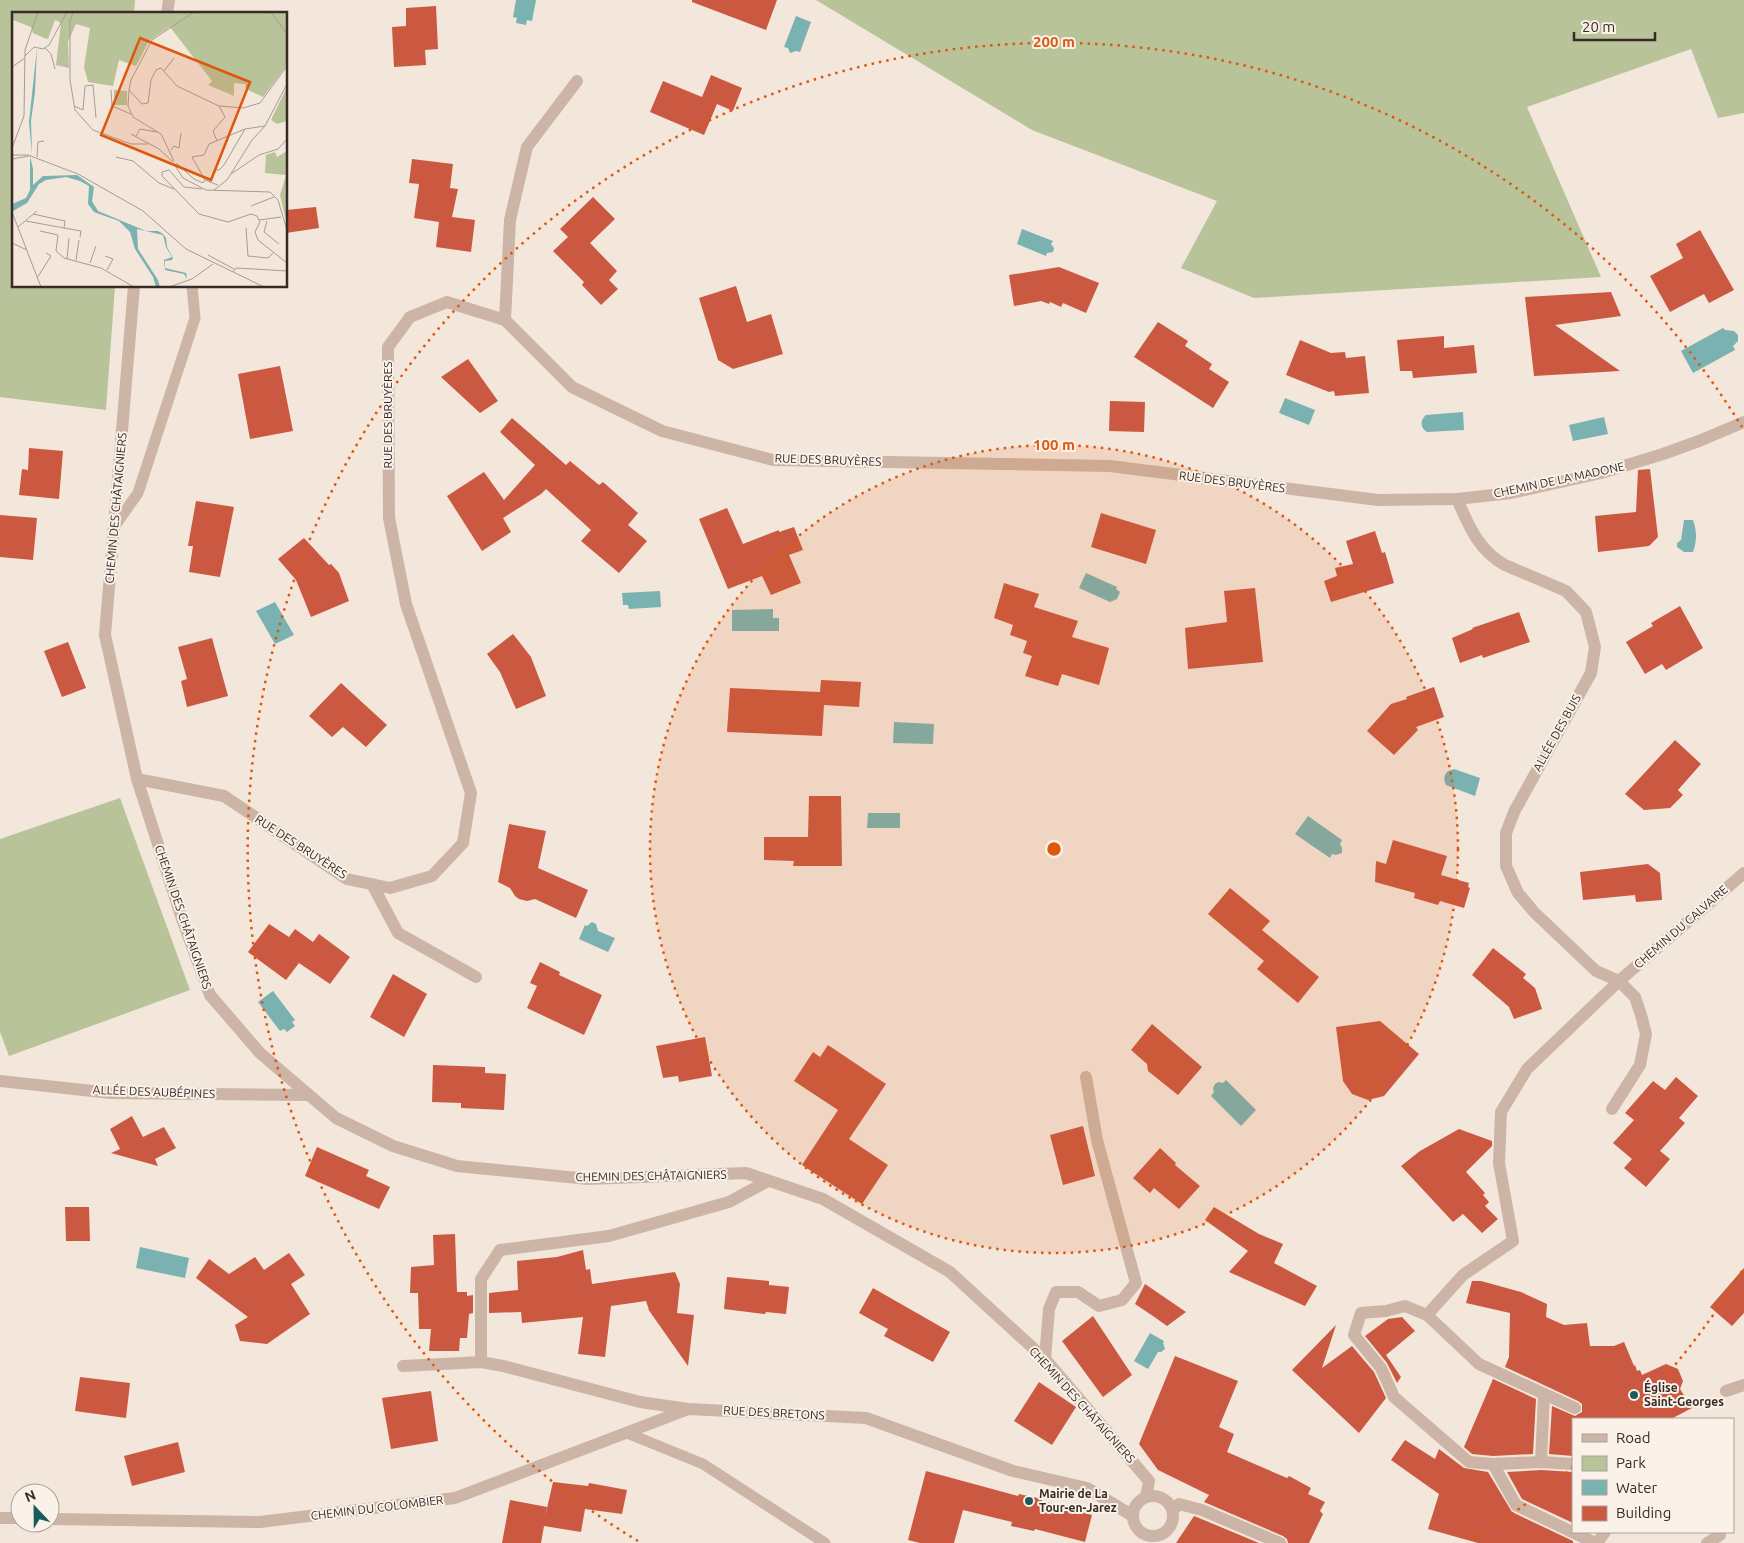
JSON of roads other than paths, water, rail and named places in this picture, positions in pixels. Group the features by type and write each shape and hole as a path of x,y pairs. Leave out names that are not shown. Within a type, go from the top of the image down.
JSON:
{"street":[{"path":"505,320 510,220 527,147 577,81"},
{"name":"CHEMIN DES CHÂTAIGNIERS","path":"134,288 105,634 137,779 182,919 210,995 260,1054 336,1118 393,1146 457,1166 588,1179 746,1173 823,1199 950,1272 1045,1359 1149,1481 1146,1497"},
{"name":"RUE DES BRUYÈRES","path":"137,779 224,796 347,879 390,888 432,876 462,844 471,793 406,604 389,518 388,347 410,317 447,302 505,320 572,386 662,431 773,460 1110,466 1378,500 1457,499"},
{"name":"CHEMIN DE LA MADONE","path":"1457,499 1511,493 1602,473 1681,448 1744,422"},
{"name":"ALLÉE DES BUIS","path":"1457,499 1472,534 1484,550 1505,565 1566,591 1586,612 1595,647 1591,672 1514,812 1506,833 1506,866 1518,893 1534,912 1596,971 1619,981"},
{"name":"CHEMIN DU CALVAIRE","path":"1427,1315 1463,1275 1513,1241 1499,1163 1501,1112 1527,1069 1619,981 1744,873"},
{"path":"372,884 398,933 476,977"},
{"path":"1612,1109 1640,1065 1646,1034 1636,997 1619,981"},
{"path":"1045,1359 1049,1309 1056,1292 1078,1292 1099,1306 1122,1300 1136,1283 1097,1140 1086,1077"},
{"name":"ALLÉE DES AUBÉPINES","path":"0,1081 111,1093 309,1095"},
{"path":"481,1362 481,1279 500,1250 609,1236 729,1202 768,1181"},
{"path":"1572,1464 1540,1462 1493,1464 1468,1462 1394,1397 1381,1368 1354,1335 1361,1313 1386,1311 1405,1306 1427,1315 1479,1364 1574,1408"},
{"name":"RUE DES BRETONS","path":"403,1366 481,1362 504,1366 640,1402 688,1409 866,1418 1014,1471 1087,1488 1132,1516"},
{"path":"1726,1391 1744,1384"},
{"path":"1540,1462 1544,1395"},
{"name":"CHEMIN DU COLOMBIER","path":"60,1519 260,1522 455,1498 688,1409"},
{"path":"1493,1464 1516,1505 1572,1532"},
{"path":"1157,1496 1167,1501 1173,1510 1172,1527 1162,1540 1146,1536 1136,1528 1132,1516 1136,1505 1146,1497 1157,1496"},
{"path":"1173,1510 1179,1504 1202,1510 1280,1543"},
{"path":"1575,1533 1596,1543 1604,1533"},
{"path":"1707,1543 1720,1536 1720,1533"}],"lane":[{"path":"114,527 138,493 195,318 192,288"},
{"path":"627,1433 704,1464 825,1543"}],"water":[{"path":"516,0 536,0 532,21 527,20 526,25 516,23 517,18 513,17"},
{"path":"796,16 811,22 800,52 790,53 788,48 784,47"},
{"path":"1022,229 1053,241 1051,244 1054,248 1053,252 1047,253 1046,256 1017,244"},
{"path":"1723,328 1734,331 1738,335 1738,341 1733,346 1735,350 1693,373 1681,351"},
{"path":"1285,398 1315,410 1309,425 1279,413"},
{"path":"1463,412 1464,430 1427,432 1422,426 1426,415"},
{"path":"1604,417 1608,434 1573,441 1569,425"},
{"path":"1684,520 1693,520 1696,536 1693,552 1684,552 1677,547 1677,543 1681,540"},
{"path":"1086,573 1117,587 1116,589 1120,592 1117,599 1110,602 1079,588"},
{"path":"660,591 661,607 629,609 628,605 623,605 622,593"},
{"path":"275,602 294,635 275,644 256,611"},
{"path":"773,609 773,618 779,618 779,631 732,631 732,610"},
{"path":"894,722 934,724 933,744 893,743"},
{"path":"1454,769 1480,778 1475,796 1446,785 1445,775 1448,771"},
{"path":"868,813 900,813 900,828 867,828"},
{"path":"1308,816 1342,840 1340,844 1342,853 1332,854 1330,858 1295,834"},
{"path":"592,922 596,924 598,931 615,938 608,952 579,939 585,925 587,926"},
{"path":"273,991 295,1020 292,1022 295,1026 287,1032 284,1029 280,1031 258,1002"},
{"path":"1226,1080 1256,1110 1241,1126 1211,1096 1214,1092 1215,1084 1218,1082 1223,1083"},
{"path":"140,1247 189,1258 185,1278 136,1268"},
{"path":"1150,1333 1164,1341 1165,1349 1158,1352 1148,1369 1134,1361"}],"place":[{"name":"Église Saint-Georges","path":"1634,1395"},
{"name":"Mairie de La Tour-en-Jarez","path":"1029,1501"}]}
